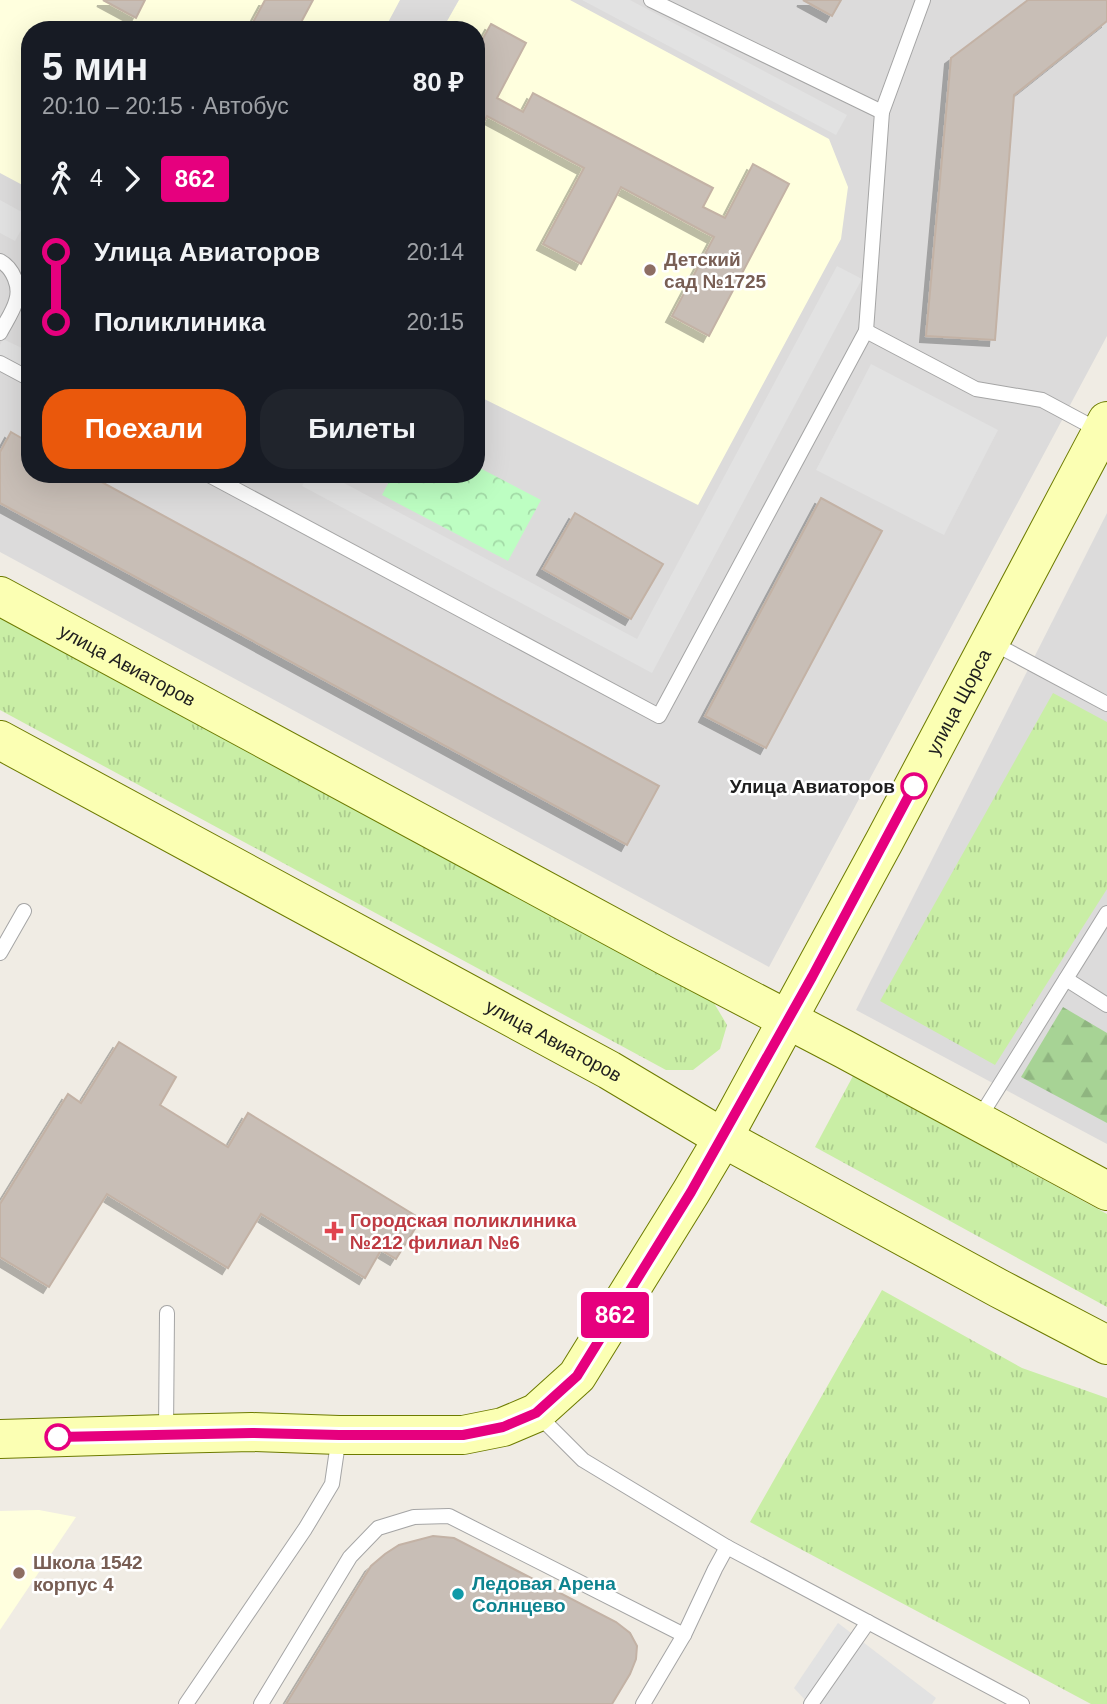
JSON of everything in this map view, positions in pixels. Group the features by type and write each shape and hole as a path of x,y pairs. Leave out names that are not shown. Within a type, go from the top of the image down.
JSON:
{"street":[{"name":"улица Щорса","path":"0,1439 252,1433 463,1435 503,1427 536,1413 577,1376 723,1138 1104,427"},
{"name":"улица Авиаторов","path":"0,596 1107,1191"},
{"name":"улица Авиаторов","path":"0,740 609,1070 723,1138 1107,1345"}],"lane":[{"path":"651,0 881,112"},
{"path":"224,483 659,716 866,331 881,112 923,0"},
{"path":"0,261 7,265 16,281 17,299 0,332"},
{"path":"866,331 976,389 1042,400 1104,427"},
{"path":"0,363 21,374"},
{"path":"990,642 1107,704"},
{"path":"0,953 24,911"},
{"path":"977,1122 1107,913"},
{"path":"1066,979 1107,1005"},
{"path":"166,1434 167,1313"},
{"path":"536,1413 583,1460 727,1547 1023,1704"},
{"path":"187,1704 305,1530 332,1484 339,1435"},
{"path":"261,1704 350,1557 378,1528 414,1517 449,1516 684,1635"},
{"path":"643,1704 684,1635 727,1547"},
{"path":"811,1704 869,1622"}],"shaded area":[{"path":"0,0 1107,0 1107,336 769,967 0,552"},
{"path":"0,0 400,0 389,21 21,21 21,184 0,173"},
{"name":"Детский сад №1725","path":"459,0 570,0 829,139 848,187 841,239 698,505 485,399 485,21 447,21"},
{"path":"582,0 630,0 847,115 836,135"},
{"path":"0,200 21,212 21,230 15,241 0,233"},
{"path":"837,266 862,279 652,673 302,486 304,483 344,483 637,639"},
{"path":"3,339 21,348 21,366 0,355"},
{"path":"871,364 998,430 944,535 816,470"},
{"path":"1107,513 1107,1144 856,1010"},
{"name":"Школа 1542 корпус 4","path":"39,1510 76,1517 0,1630 0,1511"},
{"path":"838,1623 936,1698 932,1704 809,1704 794,1688"}],"green space":[{"path":"485,471 541,500 508,561 382,495 388,483 485,483"},
{"path":"0,615 711,998 727,1025 720,1049 693,1070 666,1070 0,710"},
{"path":"1053,693 1107,722 1107,889 995,1065 880,1001"},
{"path":"1063,1007 1107,1033 1107,1123 1021,1077"},
{"path":"853,1076 1107,1214 1107,1307 815,1147"},
{"path":"882,1290 1022,1368 1107,1398 1107,1704 1091,1704 750,1522"}],"building":[{"path":"103,0 145,0 136,18"},
{"path":"265,0 313,0 302,21 254,21"},
{"path":"803,0 841,0 832,16"},
{"path":"1028,0 1107,0 1107,21 1014,95 995,340 926,336 951,58"},
{"path":"491,24 526,43 497,98 523,112 533,93 713,188 703,207 725,218 753,164 789,184 709,336 672,316 714,237 621,187 581,264 543,244 584,168 487,116 485,120 485,35"},
{"path":"11,432 21,438 21,483 104,483 659,786 627,845 0,503 0,452"},
{"path":"821,498 882,531 766,748 705,716"},
{"path":"575,513 663,564 631,619 543,569"},
{"path":"119,1042 176,1077 160,1105 228,1147 248,1113 421,1219 396,1259 381,1250 365,1278 261,1214 228,1268 107,1194 49,1287 0,1257 0,1204 68,1094 81,1103"},
{"name":"Ледовая Арена Солнцево","path":"433,1536 454,1538 616,1622 630,1633 637,1646 636,1659 612,1704 286,1704 371,1566 399,1545"}],"bus line":[{"name":"862","path":"58,1437 252,1433 463,1435 503,1427 536,1413 577,1376 691,1192 812,977 914,786"}],"place":[{"name":"Детский сад №1725","path":"650,270"},
{"name":"Улица Авиаторов","path":"914,786"},
{"name":"Городская поликлиника №212 филиал №6","path":"334,1231"},
{"name":"Школа 1542 корпус 4","path":"19,1573"},
{"name":"Ледовая Арена Солнцево","path":"458,1594"}]}
